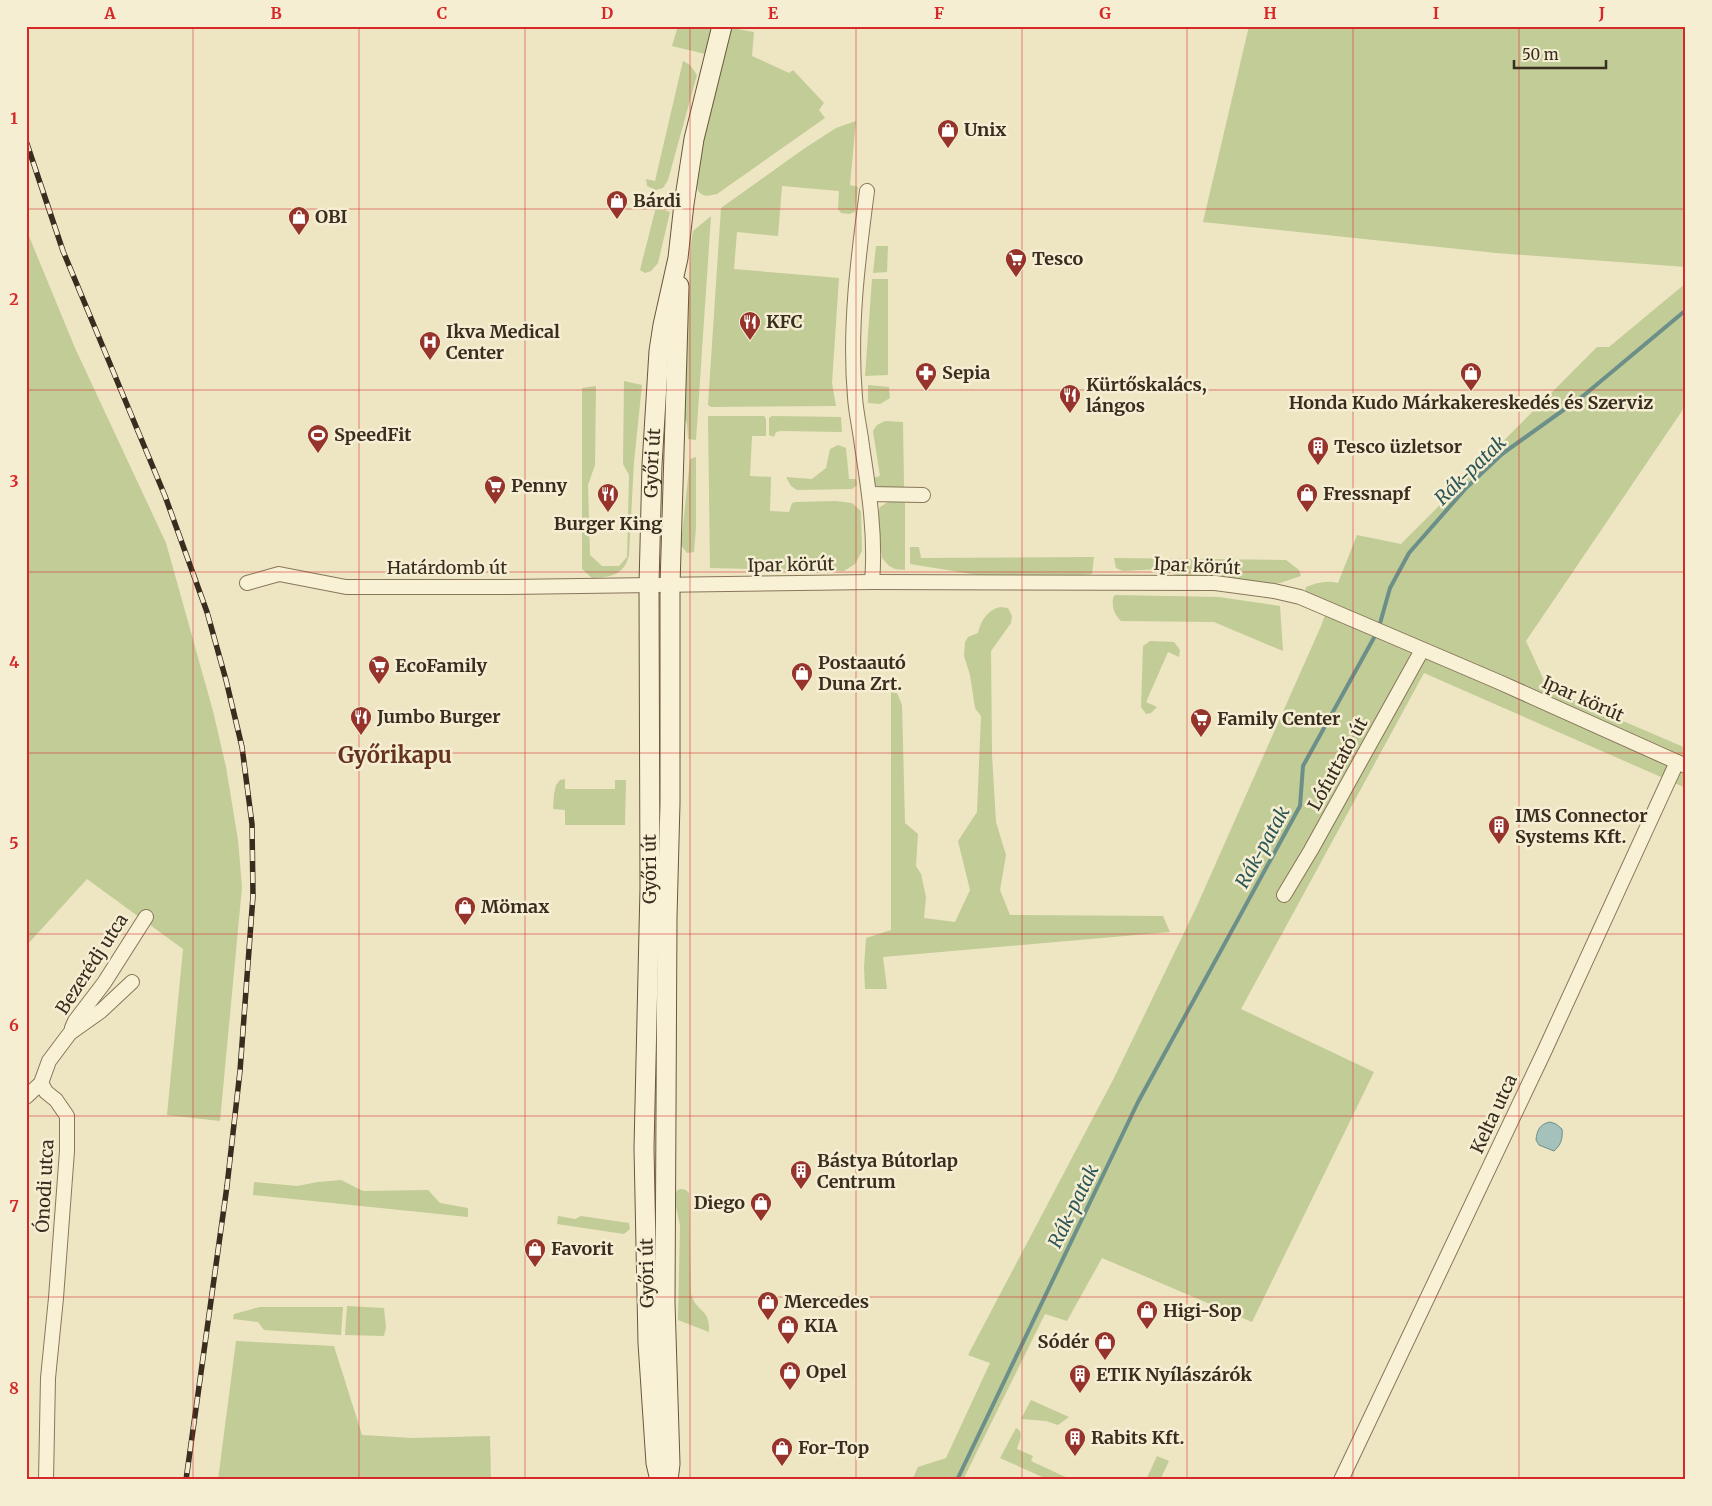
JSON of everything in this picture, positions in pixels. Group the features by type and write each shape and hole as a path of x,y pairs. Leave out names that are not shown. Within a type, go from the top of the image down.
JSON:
{"main road":[{"name":"Győri út","path":"660,1480 656,1455 648,1342 644,1148 650,888 649,585 652,464 659,351 663,325 678,258 694,139 722,26"},
{"name":"Győri út","path":"668,1480 670,1464 665,1304 667,917 670,787 670,585 680,295 678,258"}],"street":[{"path":"867,191 856,286 853,362 856,410 870,494 874,563 872,582"},
{"path":"870,494 923,495"},
{"name":"Határdomb út","path":"247,583 279,574 346,587 649,585"},
{"name":"Ipar körút","path":"649,585 872,582 1215,583 1274,590 1300,597 1366,625 1499,682 1681,764"},
{"name":"Lófuttató út","path":"1284,895 1422,650"},
{"name":"Kelta utca","path":"1341,1480 1681,764"},
{"name":"Bezerédj utca","path":"26,1097 41,1083 49,1061 104,983 146,917"},
{"name":"Bezerédj utca","path":"70,1033 101,1011 132,982"},
{"name":"Ónodi utca","path":"41,1083 46,1092 56,1100 67,1116 67,1151 48,1378 46,1480"}],"green space":[{"path":"678,26 734,26 732,28 754,32 752,56 789,73 793,70 824,103 819,110 825,118 717,194 708,196 701,194 697,184 701,150 722,58 672,46"},
{"path":"1249,26 1686,26 1686,267 1496,253 1203,222"},
{"path":"683,61 690,65 697,75 668,180 663,188 656,190 647,186 646,179 655,181"},
{"path":"856,121 850,185 858,187 855,212 849,214 841,213 838,209 839,191 782,186 778,236 737,232 734,269 839,278 832,383 836,406 711,407 708,405 721,208 836,128"},
{"path":"656,207 670,212 658,263 651,271 645,273 640,270"},
{"path":"711,216 696,440 688,439 687,424 684,417 691,243 693,231"},
{"path":"26,229 75,348 166,543 213,711 226,767 238,840 242,887 220,1121 167,1115 183,949 87,879 26,946"},
{"path":"876,246 888,246 887,272 873,273"},
{"path":"872,279 888,279 888,375 865,376"},
{"path":"1686,283 1686,405 1526,641 1548,689 1686,748 1686,788 1424,673 1241,1009 1374,1072 1252,1322 1102,1258 1067,1321 1045,1314 963,1480 912,1480 918,1467 946,1458 990,1363 968,1355 1114,1078 1196,908 1321,626 1329,604 1305,593 1306,587 1322,582 1338,583 1357,535 1401,544 1597,347 1609,347"},
{"path":"624,381 642,385 634,462 629,555 624,567 616,574 592,578 582,569 582,388 596,386 595,465 588,485 590,555 602,566 619,566 627,557 629,475 623,464"},
{"path":"868,385 889,387 890,398 880,404 868,403"},
{"path":"708,416 764,416 766,419 766,436 752,436 750,476 771,477 770,511 789,512 792,503 796,502 836,501 852,503 861,511 862,551 855,564 844,571 710,568"},
{"path":"772,416 841,417 842,432 781,431 776,432 774,437 769,435 769,418"},
{"path":"885,421 903,422 904,487 878,487 874,484 873,478 880,476 873,431 877,425"},
{"path":"838,445 846,448 849,479 856,479 857,485 852,489 797,490 791,486 786,477 812,479 826,468 830,449"},
{"path":"696,457 694,552 687,553 681,545 690,459"},
{"path":"888,502 905,502 905,570 889,566 882,558 877,517 880,507"},
{"path":"910,547 919,547 921,558 1094,557 1092,574 1074,576 984,576 910,564"},
{"path":"1114,558 1286,560 1299,570 1301,576 1280,583 1263,584 1221,576 1176,575 1161,569 1123,571 1116,568"},
{"path":"1115,595 1219,597 1280,606 1283,651 1214,622 1121,621 1113,608 1113,598"},
{"path":"1000,607 1008,608 1012,616 1011,623 991,651 992,755 996,822 1006,855 1000,890 1010,915 1163,916 1170,932 883,957 887,989 865,989 866,938 891,930 891,692 897,693 902,705 905,823 918,834 916,866 921,874 926,897 924,918 955,922 970,890 958,841 977,812 981,716 975,708 970,675 964,656 965,642 968,637 978,633 988,613"},
{"path":"1150,641 1174,642 1180,650 1179,657 1168,652 1146,702 1157,707 1151,713 1146,714 1141,707 1143,646"},
{"path":"565,779 565,789 615,789 615,780 626,780 625,825 565,825 565,810 553,809 556,785 560,780"},
{"path":"341,1180 363,1191 428,1190 440,1203 468,1208 468,1217 253,1195 254,1182 297,1186"},
{"path":"682,1189 689,1193 691,1294 696,1305 707,1318 709,1332 678,1320 680,1225 674,1198 677,1190"},
{"path":"558,1216 575,1219 581,1216 629,1223 630,1229 624,1234 557,1224"},
{"path":"347,1306 384,1308 386,1328 384,1336 345,1335"},
{"path":"260,1307 343,1307 341,1335 264,1330 258,1322 233,1319 234,1314"},
{"path":"236,1341 334,1346 362,1435 412,1438 490,1436 491,1480 218,1480"},
{"path":"1031,1400 1069,1417 1058,1425 1046,1421 1021,1419"},
{"path":"1016,1428 1021,1435 1017,1449 1033,1456 1031,1461 1072,1480 1049,1480 1000,1458"},
{"path":"1157,1456 1169,1461 1160,1480 1146,1480"}],"water":[{"path":"1550,1122 1562,1129 1561,1141 1554,1151 1539,1145 1536,1140 1540,1128"}],"waterway":[{"name":"Rák-patak","path":"1379,627 1390,588 1409,553 1466,488 1502,454 1583,396 1686,310"},
{"name":"Rák-patak","path":"957,1480 1138,1102 1300,806 1303,766 1376,634"}],"railway":[{"path":"26,141 63,251 165,496 207,612 242,747 252,824 253,896 240,1071 227,1186 186,1480"}],"place":[{"name":"Unix","path":"948,149"},
{"name":"Bárdi","path":"617,220"},
{"name":"OBI","path":"299,236"},
{"name":"Tesco","path":"1016,278"},
{"name":"KFC","path":"750,341"},
{"name":"Ikva Medical Center","path":"430,361"},
{"name":"Sepia","path":"926,392"},
{"name":"Honda Kudo Márkakereskedés és Szerviz","path":"1471,392"},
{"name":"Kürtőskalács, lángos","path":"1070,414"},
{"name":"SpeedFit","path":"318,454"},
{"name":"Tesco üzletsor","path":"1318,466"},
{"name":"Penny","path":"495,505"},
{"name":"Burger King","path":"608,513"},
{"name":"Fressnapf","path":"1307,513"},
{"name":"EcoFamily","path":"379,685"},
{"name":"Postaautó Duna Zrt.","path":"802,692"},
{"name":"Jumbo Burger","path":"361,736"},
{"name":"Family Center","path":"1201,738"},
{"name":"IMS Connector Systems Kft.","path":"1499,845"},
{"name":"Mömax","path":"465,926"},
{"name":"Bástya Bútorlap Centrum","path":"801,1190"},
{"name":"Diego","path":"761,1222"},
{"name":"Favorit","path":"535,1268"},
{"name":"Mercedes","path":"768,1321"},
{"name":"Higi-Sop","path":"1147,1330"},
{"name":"KIA","path":"788,1345"},
{"name":"Sódér","path":"1105,1361"},
{"name":"Opel","path":"790,1391"},
{"name":"ETIK Nyílászárók","path":"1080,1394"},
{"name":"Rabits Kft.","path":"1075,1457"},
{"name":"For-Top","path":"782,1467"}],"district":[{"name":"Győrikapu","path":"395,755"}]}
